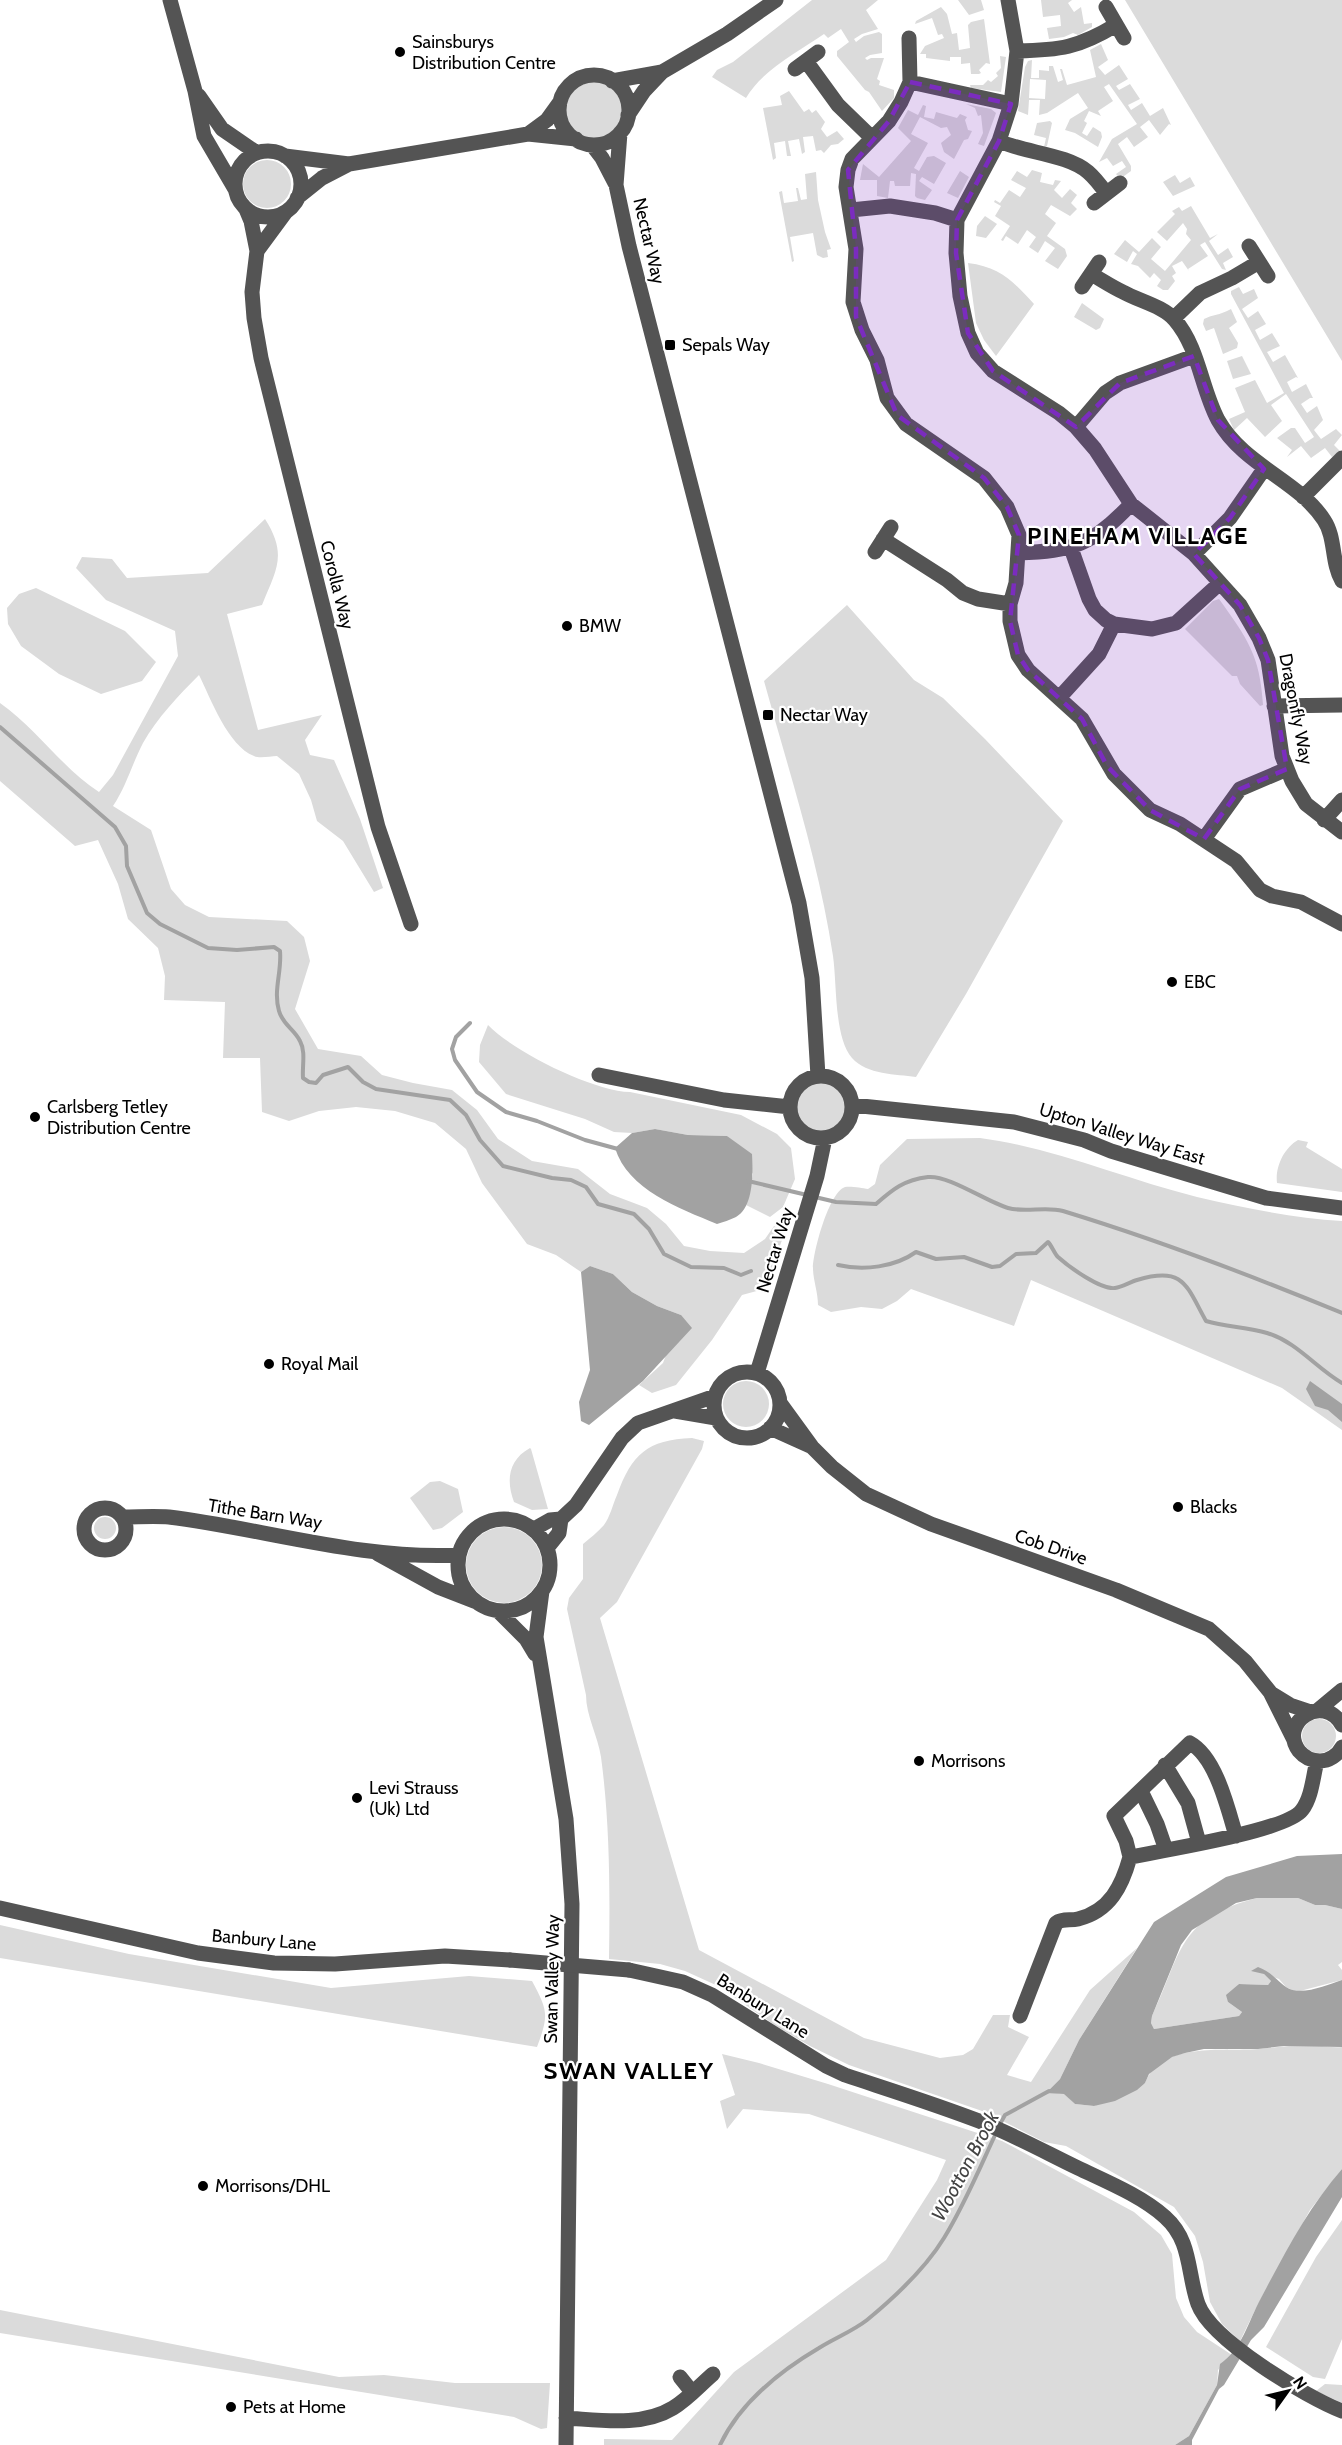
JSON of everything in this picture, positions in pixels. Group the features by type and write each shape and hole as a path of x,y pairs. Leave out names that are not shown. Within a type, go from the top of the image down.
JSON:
{"street":[{"path":"170,0 195,91 204,136 246,209 255,215 266,217 285,213 297,198 322,178 349,164"},
{"path":"235,189 240,167 257,153 276,153 349,164 528,134 576,140 592,145 612,140 620,133 628,115 644,91 662,72 727,34 776,0"},
{"path":"851,210 890,206 936,213 957,220 999,141 1011,104 1017,51 1008,0"},
{"path":"1017,51 1058,50 1120,31 1106,8"},
{"path":"909,38 910,82 889,121 852,159 846,187 856,249 853,302 862,330 878,360 887,398 906,424 984,478 1007,507 1019,535 1016,583 1010,604 1010,621 1018,655 1028,670 1082,719 1090,730 1103,759 1114,774 1150,810 1204,839 1236,861 1260,890 1272,896 1301,902 1340,918"},
{"path":"806,61 838,105 871,137"},
{"path":"612,81 662,72"},
{"path":"528,134 547,120 560,102 564,91 576,80 586,76 599,75 612,81 624,93 628,103 628,115"},
{"path":"910,82 1011,104"},
{"path":"195,91 222,129 257,153"},
{"path":"560,102 561,121 565,129 576,140"},
{"name":"Nectar Way","path":"616,185 620,133"},
{"path":"999,141 1019,150 1068,161 1087,170 1106,193"},
{"name":"Nectar Way","path":"592,145 602,158 616,185 645,308 799,903 812,978 818,1076"},
{"path":"285,156 297,170 300,180 297,198"},
{"path":"1094,204 1120,183"},
{"name":"Corolla Way","path":"246,209 257,251 252,292 261,358 378,827 411,924"},
{"name":"Corolla Way","path":"257,251 285,213"},
{"name":"Dragonfly Way","path":"957,220 956,253 960,296 968,333 977,352 993,371 1059,413 1076,427 1095,449 1131,504 1194,554 1240,605 1259,638 1268,660 1282,756 1287,769 1306,804 1342,832"},
{"path":"1249,246 1268,276"},
{"path":"1174,318 1200,293 1259,262"},
{"path":"1082,287 1095,268 1174,318 1186,337 1218,420 1233,441 1264,469 1303,497 1324,520 1330,534 1336,567 1342,580"},
{"path":"1076,427 1105,393 1120,383 1194,356"},
{"path":"1303,497 1342,458"},
{"path":"1194,554 1230,519 1264,469"},
{"path":"1017,553 1071,548 1105,531 1131,504"},
{"path":"883,540 963,593 978,599 1010,604"},
{"path":"1071,548 1095,610 1114,624 1152,629 1176,623 1220,583"},
{"path":"1059,698 1099,654 1114,624"},
{"path":"1274,706 1342,705"},
{"path":"1204,839 1240,789 1287,769"},
{"path":"1324,820 1342,800"},
{"path":"599,1075 724,1100 790,1107"},
{"path":"818,1076 836,1079 843,1084 852,1105 849,1120 843,1129 825,1138 805,1133 797,1126 790,1107 795,1089 809,1078 818,1076"},
{"name":"Upton Valley Way East","path":"852,1105 1014,1122 1084,1140 1111,1151 1266,1198 1342,1208"},
{"name":"Nectar Way","path":"757,1373 818,1176 825,1138"},
{"path":"736,1373 757,1373 773,1385 780,1403 779,1412 770,1428 761,1435 750,1438 738,1437 729,1433 716,1418 715,1396 719,1386 736,1373"},
{"path":"534,1529 550,1520 561,1519 576,1505 622,1438 638,1423 715,1396"},
{"name":"Cob Drive","path":"780,1403 812,1448 866,1494 909,1514 1010,1553 1116,1590 1209,1629 1245,1661 1269,1692 1302,1754 1317,1761"},
{"path":"672,1411 716,1418"},
{"name":"Cob Drive","path":"770,1428 812,1448"},
{"name":"Tithe Barn Way","path":"150,1517 126,1533 116,1546 104,1550 92,1545 85,1534 84,1528 88,1516 99,1509 112,1509 123,1517 150,1517 166,1517 373,1551 438,1556 459,1555"},
{"path":"123,1517 126,1533"},
{"path":"496,1519 512,1519 534,1529 547,1548 550,1569 542,1591 523,1607 498,1611 477,1602 461,1581 458,1568 459,1555 470,1534 496,1519"},
{"path":"547,1548 559,1533 561,1519"},
{"name":"Tithe Barn Way","path":"373,1551 438,1587 477,1602"},
{"name":"Swan Valley Way","path":"542,1591 536,1637 538,1659 554,1739 566,1818 572,1904 566,2445"},
{"name":"Swan Valley Way","path":"498,1611 526,1640 538,1659"},
{"path":"1294,1740 1294,1732 1300,1720 1342,1690"},
{"name":"Cob Drive","path":"1269,1692 1290,1706 1330,1713 1342,1725"},
{"path":"1020,2016 1056,1923 1062,1920 1077,1920 1096,1913 1112,1899 1123,1882 1130,1857 1126,1841 1114,1816 1190,1743 1195,1746 1217,1779 1236,1836"},
{"path":"1130,1857 1236,1836 1292,1818 1302,1810 1317,1761 1334,1757 1342,1747"},
{"path":"1165,1765 1188,1803 1199,1843"},
{"path":"1141,1791 1157,1824 1166,1850"},
{"name":"Banbury Lane","path":"0,1908 198,1953 274,1963 335,1964 445,1956 510,1960 629,1970 657,1975 712,1995 745,2013 806,2055 845,2075 980,2121 1107,2182 1165,2217 1176,2230 1187,2250 1198,2305 1204,2316 1236,2347 1304,2392 1342,2411"},
{"path":"566,2418 621,2421 657,2415 672,2408 713,2374"},
{"path":"680,2377 692,2392"}],"highlighted area":[{"path":"910,82 1011,104 999,141 957,220 956,253 968,333 993,371 1076,427 1120,383 1194,356 1218,420 1264,469 1230,518 1194,554 1240,605 1259,638 1268,660 1287,769 1240,789 1204,839 1150,810 1107,766 1082,719 1028,670 1018,655 1010,621 1019,535 1007,507 984,478 897,415 856,317 856,249 848,170 889,121"}],"shaded area":[{"path":"812,0 878,0 866,10 878,29 854,39 856,42 864,36 879,32 882,34 882,53 865,58 867,60 884,58 877,79 880,81 879,85 894,90 894,98 882,111 869,92 837,56 837,51 849,42 841,29 828,38 824,34 781,62 761,79 746,98 712,77 717,70 733,62"},
{"path":"958,0 981,0 984,10 969,15"},
{"path":"1041,0 1072,0 1068,3 1074,12 1081,7 1084,24 1092,23 1092,27 1078,35 1073,33 1049,39 1047,28 1061,26 1060,15 1043,17"},
{"path":"1125,0 1342,0 1342,361"},
{"path":"941,7 947,14 952,34 957,33 959,50 970,48 968,25 984,19 990,64 986,63 979,70 981,73 971,74 970,63 961,64 961,57 950,57 950,61 926,58 926,54 920,54 925,46 944,38 942,34 938,35 932,18 915,24 916,21"},
{"path":"1101,44 1108,60 1098,67 1105,75 1119,65 1128,79 1116,86 1119,90 1130,84 1140,99 1128,105 1131,110 1142,103 1150,116 1163,108 1171,125 1169,124 1160,135 1149,120 1140,127 1148,137 1134,147 1127,137 1118,144 1131,166 1131,171 1120,179 1116,174 1126,167 1122,161 1113,166 1107,158 1099,162 1112,139 1137,124 1109,84 1104,87 1113,101 1098,111 1101,116 1089,111 1084,121 1087,123 1082,133 1087,136 1093,127 1101,132 1102,137 1098,147 1075,133 1065,130 1070,119 1088,108 1078,93 1047,113 1039,115 1040,100 1029,100 1028,115 1018,111 1028,61 1032,60 1031,78 1039,78 1039,70 1049,71 1049,66 1053,66 1058,82 1063,80 1060,69 1062,69 1067,85 1096,77 1090,50","holes":["1030,79 1046,80 1045,99 1029,98"]},
{"path":"1000,56 1006,57 1001,92 971,88 970,85 983,85 998,76 996,73 1001,68"},
{"path":"588,82 600,82 614,90 622,104 620,121 614,130 600,138 588,138 571,126 566,116 566,104 578,87"},
{"path":"789,91 804,112 809,109 812,113 816,110 825,122 821,129 827,137 837,131 844,139 838,144 831,145 824,153 821,150 816,151 813,136 803,137 805,152 802,154 799,139 788,141 791,156 787,156 785,141 774,143 776,158 773,160 763,108 782,105 780,96"},
{"path":"966,104 991,109 996,113 984,146 978,144 983,133 981,115 978,116 975,108"},
{"path":"923,105 926,106 924,117 934,119 936,112 957,118 960,114 967,117 965,120 968,130 972,131 968,139 964,140 954,159 944,152 941,143 951,135 947,127 941,128 920,117 911,134 928,143 914,168 919,171 927,157 934,156 946,163 934,184 922,177 919,181 932,190 925,200 917,198 915,196 916,174 911,173 910,186 895,186 894,181 890,181 888,198 877,196 877,180 860,180 863,164 879,177 911,141 898,128 908,110 918,115"},
{"path":"1050,121 1052,123 1047,146 1044,147 1046,138 1034,135 1037,123"},
{"path":"267,160 284,167 291,184 284,201 267,208 250,201 243,184 250,167"},
{"path":"1032,170 1042,173 1040,182 1053,185 1055,180 1061,181 1054,190 1062,198 1070,189 1077,195 1071,203 1077,209 1070,216 1051,205 1045,214 1056,223 1047,236 1065,249 1067,256 1058,269 1045,261 1055,248 1045,241 1038,253 1029,247 1036,237 1027,230 1018,244 1006,236 1003,241 1001,240 1010,226 995,216 1001,206 994,202 995,200 1000,203 1009,190 1020,197 1026,188 1011,180 1017,171 1027,177"},
{"path":"960,171 969,177 958,198 947,193"},
{"path":"816,172 818,200 831,249 827,250 828,257 823,258 817,255 813,233 790,237 794,261 792,262 779,192 782,191 784,203 798,201 796,188 798,188 801,200 807,199 805,174"},
{"path":"1175,175 1180,183 1190,177 1195,186 1173,196 1163,182"},
{"path":"1191,206 1210,238 1218,234 1209,241 1218,255 1228,248 1233,257 1223,263 1226,270 1222,269 1205,242 1200,245 1208,256 1188,269 1189,271 1182,261 1172,266 1176,273 1172,276 1175,281 1168,290 1163,290 1157,286 1161,280 1154,273 1150,278 1138,266 1131,264 1137,254 1133,251 1127,262 1114,254 1125,240 1139,252 1152,238 1161,247 1151,259 1165,271 1191,240 1186,234 1187,229 1183,223 1167,241 1157,232 1175,214 1172,211 1179,207 1182,211"},
{"path":"985,216 997,224 986,238 976,236 977,226"},
{"path":"968,263 989,268 1005,276 1034,304 996,356 984,340 976,323"},
{"path":"1239,287 1243,294 1254,289 1258,298 1242,309 1248,318 1258,311 1266,324 1255,330 1260,340 1272,333 1280,346 1267,352 1273,362 1285,355 1298,378 1287,382 1292,392 1306,384 1313,398 1301,404 1307,413 1317,406 1323,420 1314,430 1321,439 1336,429 1342,435 1334,445 1340,451 1332,457 1325,448 1311,458 1301,446 1287,457 1292,450 1277,438 1291,428 1295,428 1305,443 1314,437 1286,394 1271,405 1282,421 1265,437 1247,418 1234,430 1229,419 1245,412 1235,388 1255,380 1267,403 1284,393 1231,294 1231,291"},
{"path":"1082,303 1104,319 1100,328 1096,330 1074,317"},
{"path":"1231,309 1237,322 1229,328 1238,343 1237,348 1223,354 1214,328 1206,331 1203,324 1204,319"},
{"path":"1242,356 1251,374 1233,379 1227,361"},
{"path":"265,519 272,532 278,553 272,582 262,605 227,614 258,730 322,715 305,740 310,755 334,760 360,819 383,888 374,892 343,841 317,821 311,800 299,774 277,756 256,757 236,742 221,721 199,675 169,707 149,734 113,806 151,830 171,889 185,905 209,917 287,921 304,937 310,961 295,1009 318,1049 361,1056 382,1075 452,1090 477,1110 498,1139 532,1161 578,1169 610,1194 647,1208 666,1224 684,1246 710,1251 744,1253 765,1239 774,1226 785,1232 764,1289 742,1295 712,1340 676,1385 652,1393 639,1385 663,1363 681,1315 657,1306 632,1292 613,1274 590,1266 581,1272 556,1255 527,1244 482,1183 466,1149 435,1123 395,1111 356,1107 319,1111 289,1121 262,1112 260,1058 223,1058 225,1002 164,1000 165,976 158,948 128,919 118,884 98,840 75,846 0,781 0,703 26,724 73,772 99,792 113,775 178,656 175,631 106,600 76,568 82,557 112,559 127,578 208,573"},
{"path":"36,588 125,631 156,662 142,681 101,694 59,674 21,646 8,624 7,608 19,594"},
{"path":"1219,599 1244,636 1255,660 1263,705 1260,706 1240,684 1237,676 1232,676 1185,629 1213,601"},
{"path":"847,605 914,680 943,698 1063,821 966,994 916,1077 882,1073 866,1068 858,1064 846,1049 839,1024 833,956 820,887 764,681"},
{"path":"488,1025 500,1036 535,1058 596,1085 741,1115 777,1134 791,1148 795,1179 783,1207 770,1217 746,1205 753,1174 727,1136 688,1135 655,1129 632,1133 614,1132 585,1119 506,1094 479,1062 480,1045"},
{"path":"816,1081 826,1081 839,1088 846,1101 846,1111 839,1124 826,1131 816,1131 807,1127 800,1120 796,1111 796,1101 800,1092 807,1085"},
{"path":"655,1129 688,1135 727,1136 752,1154 751,1188 742,1212 736,1217 717,1224 671,1204 643,1186 631,1175 615,1148 632,1133"},
{"path":"980,1138 1062,1156 1197,1197 1269,1212 1342,1221 1342,1430 1282,1388 1031,1280 1014,1326 911,1289 897,1301 882,1309 861,1307 831,1312 818,1305 813,1273 814,1260 823,1223 839,1191 845,1187 868,1189 875,1184 880,1165 907,1139"},
{"path":"1298,1140 1308,1142 1306,1147 1342,1169 1342,1192 1277,1183 1277,1171 1282,1158"},
{"path":"590,1266 613,1274 632,1292 657,1306 681,1315 692,1328 643,1381 589,1425 581,1421 579,1402 590,1370 581,1272"},
{"path":"746,1381 762,1388 769,1404 762,1420 746,1427 730,1420 723,1404 730,1388"},
{"path":"1310,1381 1342,1404 1342,1422 1328,1410 1315,1406 1306,1389"},
{"path":"692,1438 704,1441 702,1449 617,1602 600,1618 699,1950 864,2038 940,2058 963,2055 973,2049 993,2015 1010,2015 1008,2027 1029,2037 1007,2075 1031,2082 1090,1990 1137,1948 1079,2040 1060,2079 1047,2092 1065,2094 1075,2104 1094,2106 1145,2083 1153,2070 1165,2060 1194,2051 1300,2045 1342,2047 1342,2169 1310,2210 1240,2341 1222,2324 1210,2302 1203,2262 1195,2236 1174,2207 1066,2146 1044,2142 985,2112 849,2065 776,2026 718,1986 685,1971 660,1964 609,1959 609,1858 601,1757 588,1711 567,1609 569,1598 583,1579 583,1544 606,1522 635,1459 652,1446 676,1439"},
{"path":"530,1448 548,1509 532,1510 514,1502 511,1494 510,1479 513,1465"},
{"path":"440,1481 458,1489 463,1512 442,1528 433,1530 410,1498 430,1482"},
{"path":"105,1517 113,1520 116,1528 113,1536 105,1539 97,1536 94,1528 97,1520"},
{"path":"504,1527 519,1530 531,1538 539,1550 542,1565 539,1580 531,1592 519,1600 504,1603 489,1600 477,1592 469,1580 466,1565 469,1550 477,1538 489,1530"},
{"path":"1319,1719 1331,1724 1336,1736 1331,1748 1319,1753 1307,1748 1302,1736 1307,1724"},
{"path":"1342,1854 1342,1909 1315,1905 1298,1898 1257,1898 1236,1903 1192,1930 1181,1945 1151,2023 1154,2029 1239,2016 1242,2012 1228,2002 1226,1995 1239,1984 1268,1985 1271,1981 1264,1974 1251,1971 1258,1967 1292,1990 1314,1989 1342,1980 1342,2047 1284,2046 1258,2049 1204,2049 1185,2053 1172,2057 1149,2074 1145,2083 1137,2090 1115,2101 1094,2106 1075,2104 1064,2094 1046,2093 1060,2079 1079,2040 1154,1922 1226,1877 1297,1856"},
{"path":"1257,1898 1298,1898 1315,1905 1342,1909 1342,1962 1338,1965 1342,1970 1342,1980 1296,1992 1286,1987 1279,1979 1264,1974 1271,1981 1268,1985 1239,1984 1228,2002 1242,2012 1239,2016 1154,2029 1151,2023 1152,2016 1186,1940 1211,1916 1231,1906"},
{"path":"0,1925 129,1954 331,1988 469,1976 532,1981 544,2007 544,2027 537,2047 0,1958"},
{"path":"722,2054 828,2084 1002,2141 1134,2212 1161,2235 1172,2254 1176,2298 1184,2317 1197,2332 1232,2355 1218,2370 1217,2385 1189,2436 1175,2445 604,2445 604,2439 672,2440 734,2372 886,2260 937,2180 946,2160 809,2114 743,2109 727,2129 720,2101 735,2095"},
{"path":"1342,2169 1342,2197 1264,2327 1251,2340 1224,2385 1219,2389 1192,2440 1192,2445 1175,2445 1189,2436 1217,2385 1220,2364 1234,2351 1298,2231 1318,2199"},
{"path":"1342,2220 1342,2339 1325,2379 1313,2377 1266,2347 1316,2257"},
{"path":"0,2310 339,2377 384,2375 455,2383 550,2383 547,2428 541,2429 514,2417 0,2333"},
{"path":"1325,2384 1342,2385 1342,2403 1316,2391"}],"waterway":[{"path":"0,727 115,827 126,846 127,866 147,913 160,924 208,948 237,950 274,947 280,951 277,1003 283,1020 302,1045 303,1078 316,1083 323,1075 348,1067 363,1082 376,1089 450,1100 466,1115 480,1140 503,1166 552,1178 571,1180 586,1187 598,1204 634,1214 649,1229 664,1254 691,1267 724,1268 741,1275 751,1271"},
{"path":"470,1023 456,1037 452,1049 455,1060 477,1092 506,1112 537,1121 585,1140 618,1149"},
{"path":"815,1197 836,1202 876,1204 905,1183 920,1178 937,1178 957,1184 1008,1208 1063,1211 1134,1234 1342,1313"},
{"path":"748,1181 807,1195"},
{"path":"838,1265 858,1268 879,1266 899,1261 916,1252 936,1259 964,1257 992,1267 1000,1266 1016,1254 1036,1253 1048,1242 1058,1257 1085,1277 1109,1288 1153,1276 1174,1277 1188,1289 1206,1321 1278,1337 1342,1383"},
{"name":"Wootton Brook","path":"1000,2124 1005,2115 1049,2091"},
{"name":"Wootton Brook","path":"720,2445 738,2415 762,2389 804,2357 867,2320 919,2272 952,2225 997,2131"}],"place":[{"name":"Sainsburys Distribution Centre","path":"400,52"},
{"name":"Sepals Way","path":"670,345"},
{"name":"BMW","path":"567,626"},
{"name":"Nectar Way","path":"768,715"},
{"name":"EBC","path":"1172,982"},
{"name":"Carlsberg Tetley Distribution Centre","path":"35,1117"},
{"name":"Royal Mail","path":"269,1364"},
{"name":"Blacks","path":"1178,1507"},
{"name":"Morrisons","path":"919,1761"},
{"name":"Levi Strauss (Uk) Ltd","path":"357,1798"},
{"name":"Morrisons/DHL","path":"203,2186"},
{"name":"Pets at Home","path":"231,2407"}],"district":[{"name":"PINEHAM VILLAGE","path":"1138,535"},
{"name":"SWAN VALLEY","path":"629,2070"}]}
